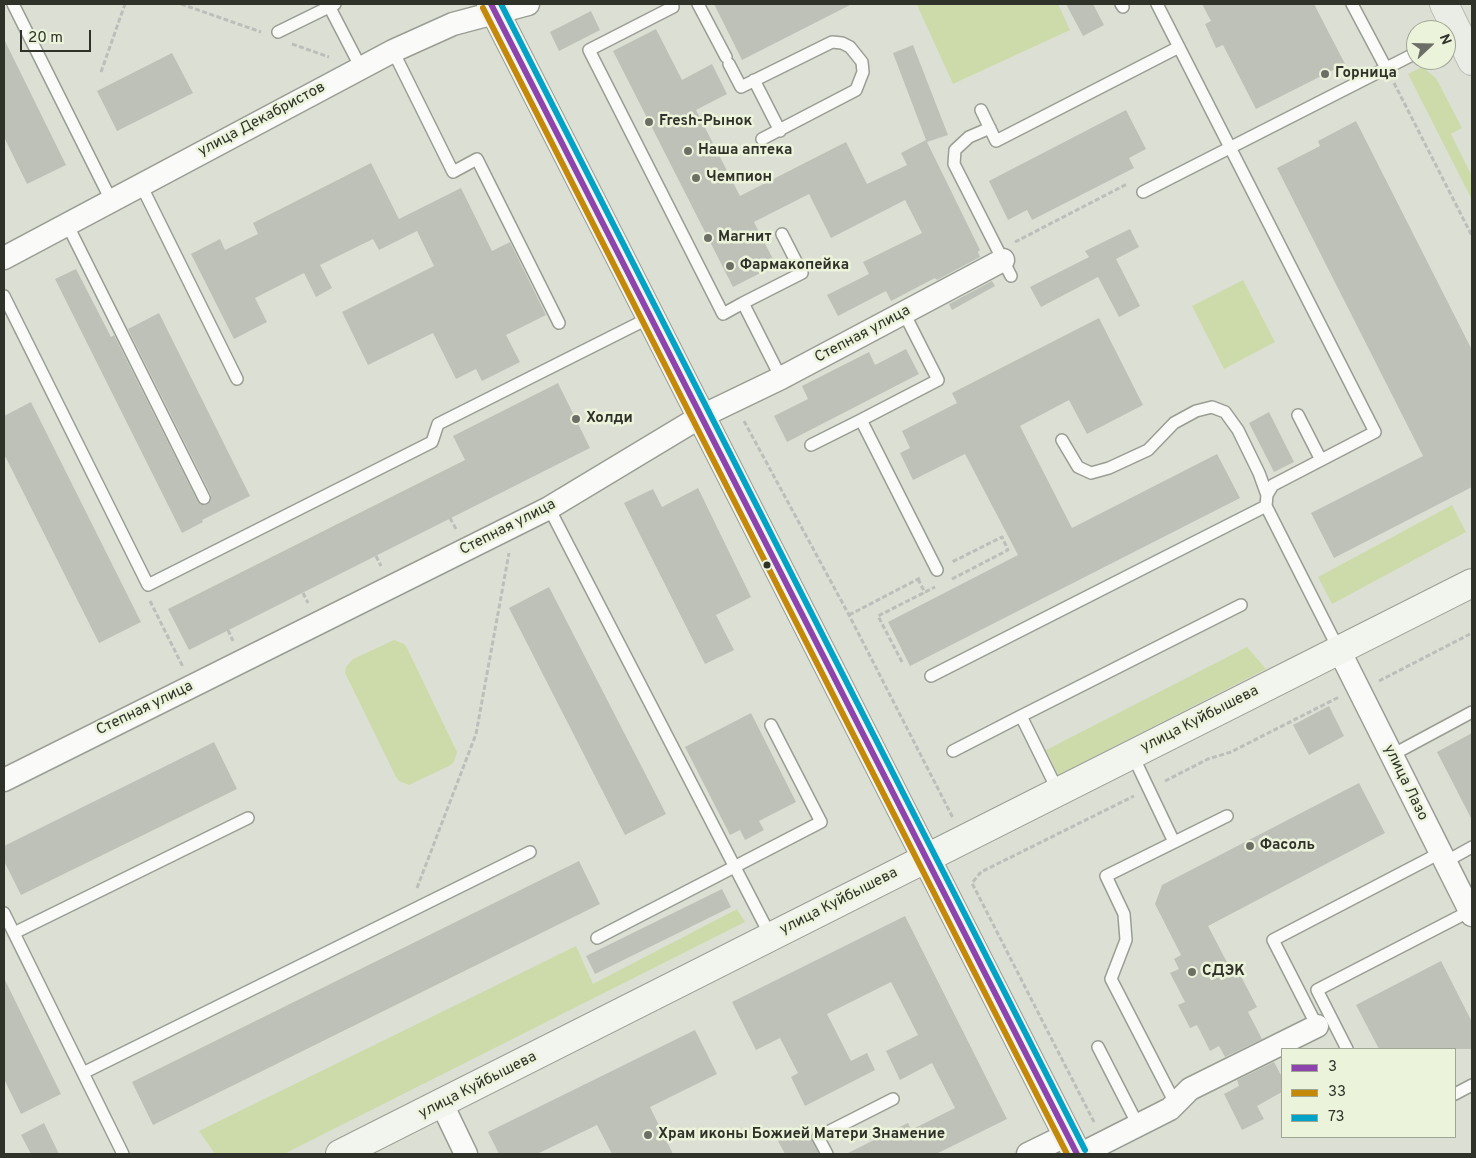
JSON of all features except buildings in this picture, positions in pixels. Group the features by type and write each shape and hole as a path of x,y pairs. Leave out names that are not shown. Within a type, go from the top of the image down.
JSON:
{"main road":[{"path":"1444,4 1448,20"},
{"path":"493,8 925,859 1075,1148"},
{"path":"1456,39 1472,61"},
{"name":"улица Куйбышева","path":"340,1154 1472,583"}],"street":[{"name":"улица Декабристов","path":"4,258 393,51 493,8 528,4"},
{"name":"Степная улица","path":"4,780 515,526 549,508 700,417 782,378 1004,262"},
{"name":"улица Лазо","path":"1339,650 1471,913"},
{"path":"1028,1154 1104,1142 1170,1109 1190,1089 1317,1026"},
{"path":"442,1104 466,1154"}],"lane":[{"path":"12,4 111,200"},
{"path":"698,4 741,87 832,42 842,43 850,47 862,62 863,72 856,90 762,139"},
{"path":"932,676 1266,500 1273,485 1375,432 1157,4"},
{"path":"1352,4 1386,68"},
{"path":"281,36 332,5 361,68"},
{"path":"675,5 589,50 723,314 802,273 782,234"},
{"path":"981,110 996,141 1179,47"},
{"path":"393,51 453,172 478,159 559,323"},
{"path":"1143,192 1406,58"},
{"path":"754,80 780,130"},
{"path":"990,128 968,137 955,150 954,164 1004,262"},
{"path":"141,185 238,379"},
{"path":"67,224 204,498"},
{"path":"4,296 148,585 432,442 438,424 651,317"},
{"path":"744,303 782,378"},
{"path":"811,445 938,380 904,313"},
{"path":"1062,440 1078,467 1091,473 1109,468 1148,450 1174,423 1196,411 1212,407 1225,412 1238,430 1259,473 1266,500 1339,650"},
{"path":"1298,416 1321,460"},
{"path":"861,420 937,570"},
{"path":"549,508 771,937"},
{"path":"953,751 1241,605"},
{"path":"1392,755 1472,712"},
{"path":"1021,716 1058,791"},
{"path":"597,938 821,822 771,725"},
{"path":"1132,754 1174,842"},
{"path":"1175,1104 1111,980 1126,940 1124,914 1106,876 1227,816"},
{"path":"14,933 248,818"},
{"path":"1317,1026 1272,940 1443,857 1472,847"},
{"path":"83,1073 530,852"},
{"path":"4,913 123,1154"},
{"path":"1346,1048 1317,990 1471,913"},
{"path":"1098,1047 1138,1125"},
{"path":"1456,1093 1472,1085"},
{"path":"827,1154 818,1137 893,1099"}],"path":[{"path":"101,72 125,4"},
{"path":"181,4 265,34"},
{"path":"281,36 329,57"},
{"path":"1386,68 1472,236"},
{"path":"1004,262 1128,184"},
{"path":"734,400 849,614 956,824"},
{"path":"408,912 476,734 515,526"},
{"path":"950,580 1008,550 1002,537 990,543"},
{"path":"918,579 925,592"},
{"path":"902,662 878,616 942,584"},
{"path":"1104,1142 972,883 980,872 1208,759 1231,752 1358,688 1380,681 1472,633"}],"green space":[{"path":"1058,4 1070,30 953,84 917,5"},
{"path":"1416,70 1426,70 1436,78 1462,128 1451,134 1472,176 1472,200 1408,74"},
{"path":"1243,280 1275,342 1224,369 1192,306"},
{"path":"1452,505 1466,532 1332,604 1318,577"},
{"path":"394,640 404,644 407,648 457,752 454,762 449,766 409,785 399,781 396,777 345,673 346,667 353,659"},
{"path":"1247,647 1266,669 1058,775 1046,750"},
{"path":"737,909 745,922 284,1154 215,1154 199,1131 576,946 593,984"}],"transit line":[{"name":"3","path":"491,4 1077,1154"},
{"name":"73","path":"501,4 1085,1150"},
{"name":"33","path":"483,8 1067,1154"}],"place":[{"name":"Горница","path":"1325,74"},
{"name":"Fresh-Рынок","path":"649,122"},
{"name":"Наша аптека","path":"688,151"},
{"name":"Чемпион","path":"696,178"},
{"name":"Магнит","path":"708,238"},
{"name":"Фармакопейка","path":"730,266"},
{"name":"Холди","path":"576,419"},
{"name":"Фасоль","path":"1250,846"},
{"name":"СДЭК","path":"1192,972"},
{"name":"Храм иконы Божией Матери Знамение","path":"648,1135"}]}
